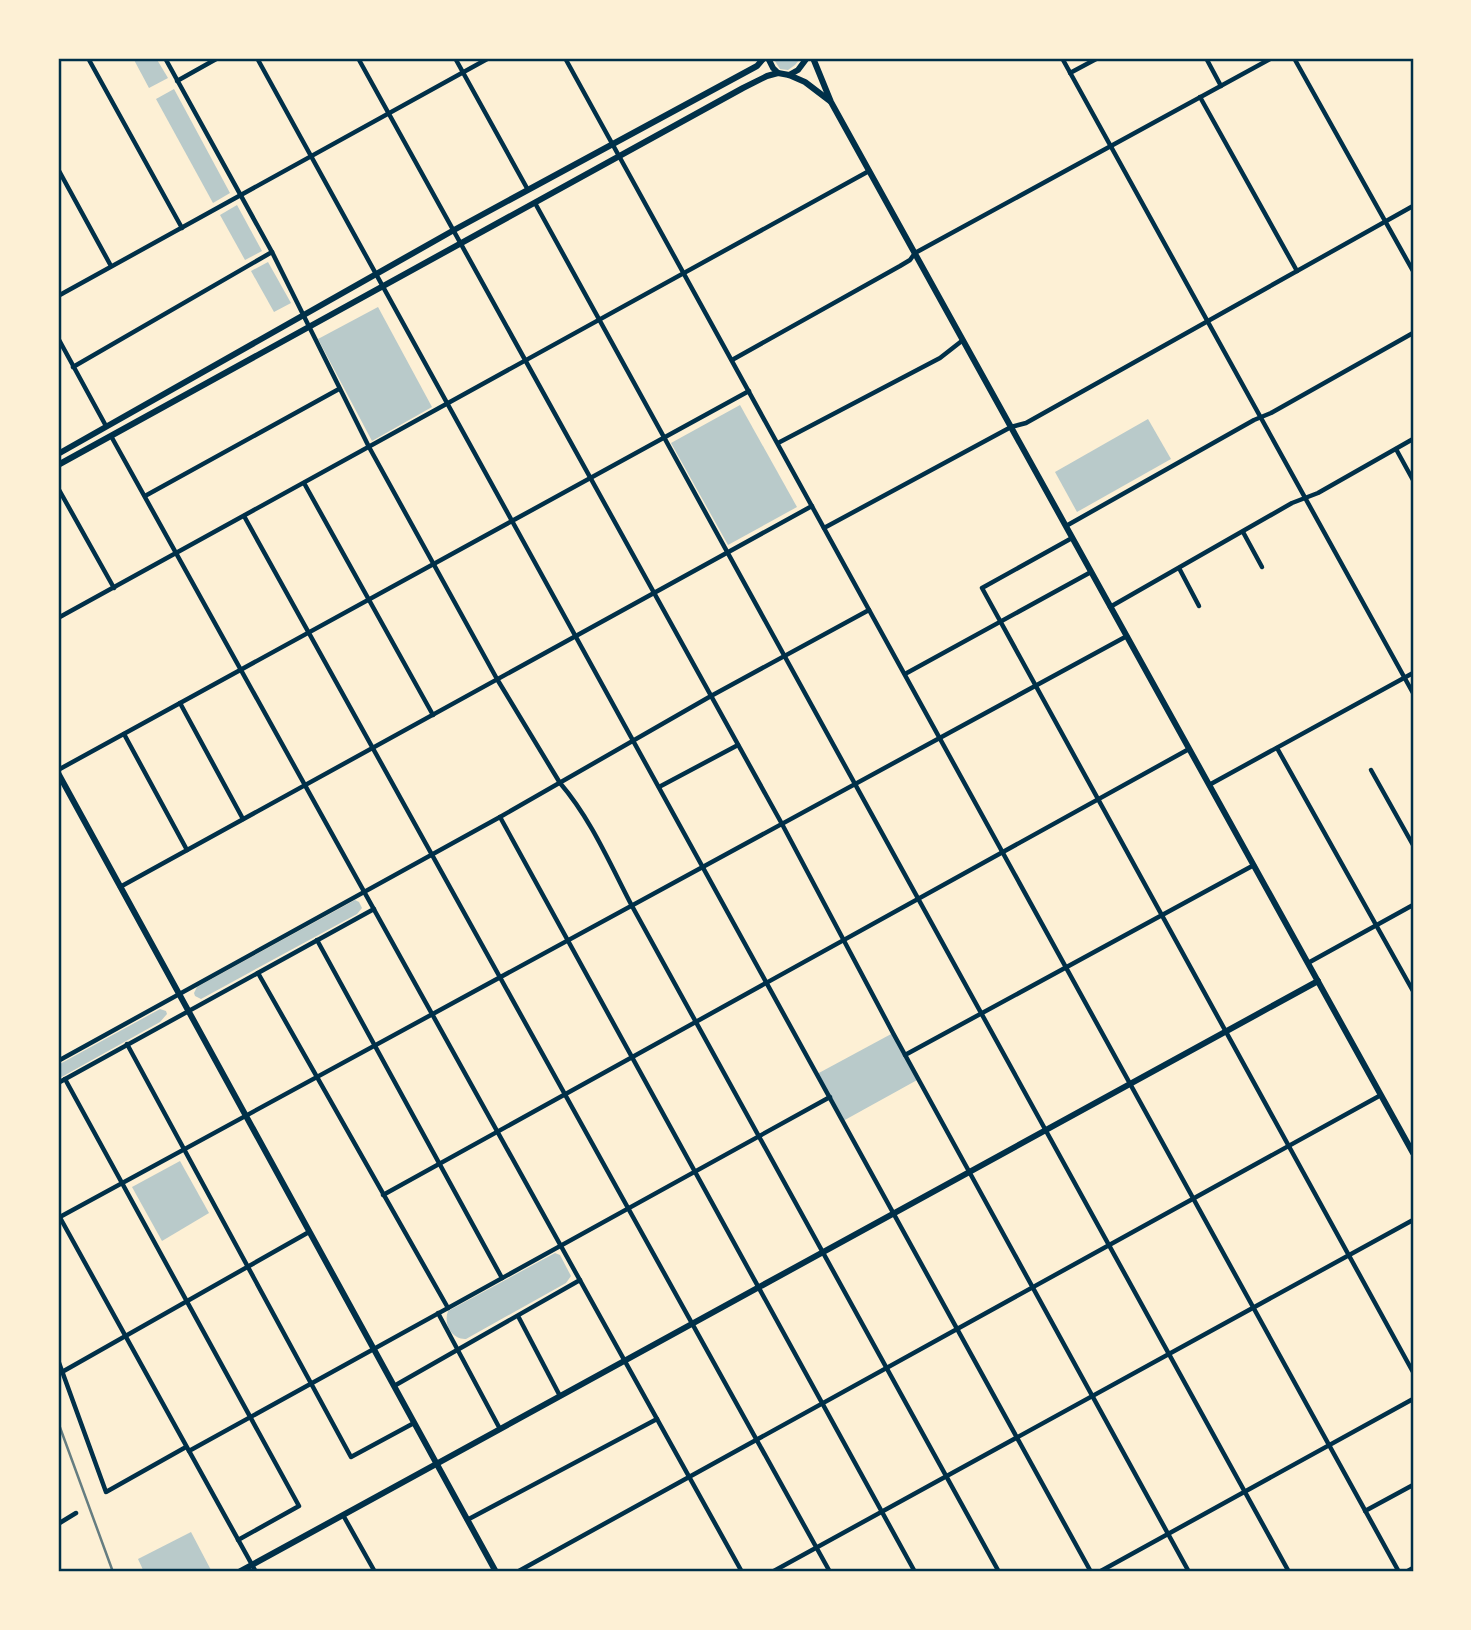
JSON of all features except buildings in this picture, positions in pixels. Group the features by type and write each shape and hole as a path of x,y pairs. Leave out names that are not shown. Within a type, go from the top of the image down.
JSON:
{"main road":[{"path":"58,454 454,230 757,66 766,58 778,73"},
{"path":"789,75 798,70 807,58"},
{"path":"813,58 831,102 1413,1153"},
{"path":"58,465 743,88 778,73 805,82 831,102"},
{"path":"106,427 111,436"},
{"path":"58,772 496,1572"},
{"path":"239,1572 254,1569 343,1515 1318,981"}],"street":[{"path":"88,58 182,228"},
{"path":"165,58 272,252 369,447 497,679 560,783 591,827 999,1572"},
{"path":"177,80 218,58"},
{"path":"257,58 1091,1572"},
{"path":"358,58 712,696 905,1055 1189,1572"},
{"path":"455,58 528,190"},
{"path":"58,296 489,58"},
{"path":"565,58 1399,1572"},
{"path":"1062,58 1413,693"},
{"path":"1070,73 1098,58"},
{"path":"1206,58 1221,86"},
{"path":"732,360 900,267 915,253 1272,58"},
{"path":"1294,58 1413,271"},
{"path":"1200,97 1297,271"},
{"path":"58,169 112,267"},
{"path":"58,618 869,171"},
{"path":"535,202 1289,1572"},
{"path":"824,528 1011,427 1026,423 1413,206"},
{"path":"73,366 272,252"},
{"path":"1066,526 1413,333"},
{"path":"58,338 106,427"},
{"path":"778,443 940,358 963,340"},
{"path":"145,496 339,388"},
{"path":"58,772 749,391"},
{"path":"111,436 742,1572"},
{"path":"1110,607 1292,503 1318,493 1413,439"},
{"path":"1396,449 1413,480"},
{"path":"304,483 433,715"},
{"path":"58,488 114,588"},
{"path":"120,887 812,506"},
{"path":"244,516 830,1572"},
{"path":"1243,532 1262,567"},
{"path":"1072,538 982,588 1413,1372"},
{"path":"1179,568 1199,606"},
{"path":"905,674 1091,572"},
{"path":"58,1060 869,610"},
{"path":"254,1569 58,1216 1127,636"},
{"path":"1209,785 1413,673"},
{"path":"180,703 243,819"},
{"path":"124,734 187,850"},
{"path":"659,787 738,745"},
{"path":"1278,748 1413,991"},
{"path":"383,1195 1189,749"},
{"path":"1371,770 1413,845"},
{"path":"500,817 915,1572"},
{"path":"905,1055 1254,866"},
{"path":"1308,963 1413,905"},
{"path":"58,1083 374,909"},
{"path":"317,940 502,1278"},
{"path":"258,973 447,1308"},
{"path":"127,1044 351,1457 414,1423"},
{"path":"65,1079 299,1506 238,1541"},
{"path":"517,1572 1381,1095"},
{"path":"58,1360 106,1492 250,1417 830,1097"},
{"path":"1406,1139 1413,1135"},
{"path":"772,1572 1413,1220"},
{"path":"62,1372 309,1232"},
{"path":"394,1386 580,1280"},
{"path":"438,1313 500,1429"},
{"path":"517,1316 561,1397"},
{"path":"1099,1572 1413,1399"},
{"path":"467,1520 657,1419"},
{"path":"1366,1511 1413,1485"},
{"path":"58,1524 76,1513"},
{"path":"343,1515 375,1572"},
{"path":"1406,1572 1413,1568"}],"shaded area":[{"path":"133,58 156,58 168,78 149,88"},
{"path":"773,58 801,58 788,70 780,69"},
{"path":"174,89 230,193 213,203 156,99"},
{"path":"237,205 262,251 245,260 220,215"},
{"path":"268,262 291,303 274,312 251,271"},
{"path":"378,307 432,407 372,441 318,339"},
{"path":"740,405 797,507 728,545 671,443"},
{"path":"1148,419 1171,459 1077,512 1055,472"},
{"path":"355,900 362,908 357,914 201,999 195,996 197,987"},
{"path":"160,1009 167,1014 160,1022 58,1079 58,1065"},
{"path":"893,1033 919,1079 843,1121 817,1074"},
{"path":"180,1161 209,1213 162,1241 132,1187"},
{"path":"555,1253 560,1255 571,1276 566,1283 466,1339 453,1334 448,1326 448,1311"},
{"path":"191,1532 212,1572 144,1572 138,1559"}],"railway":[{"path":"58,1422 113,1572"}]}
